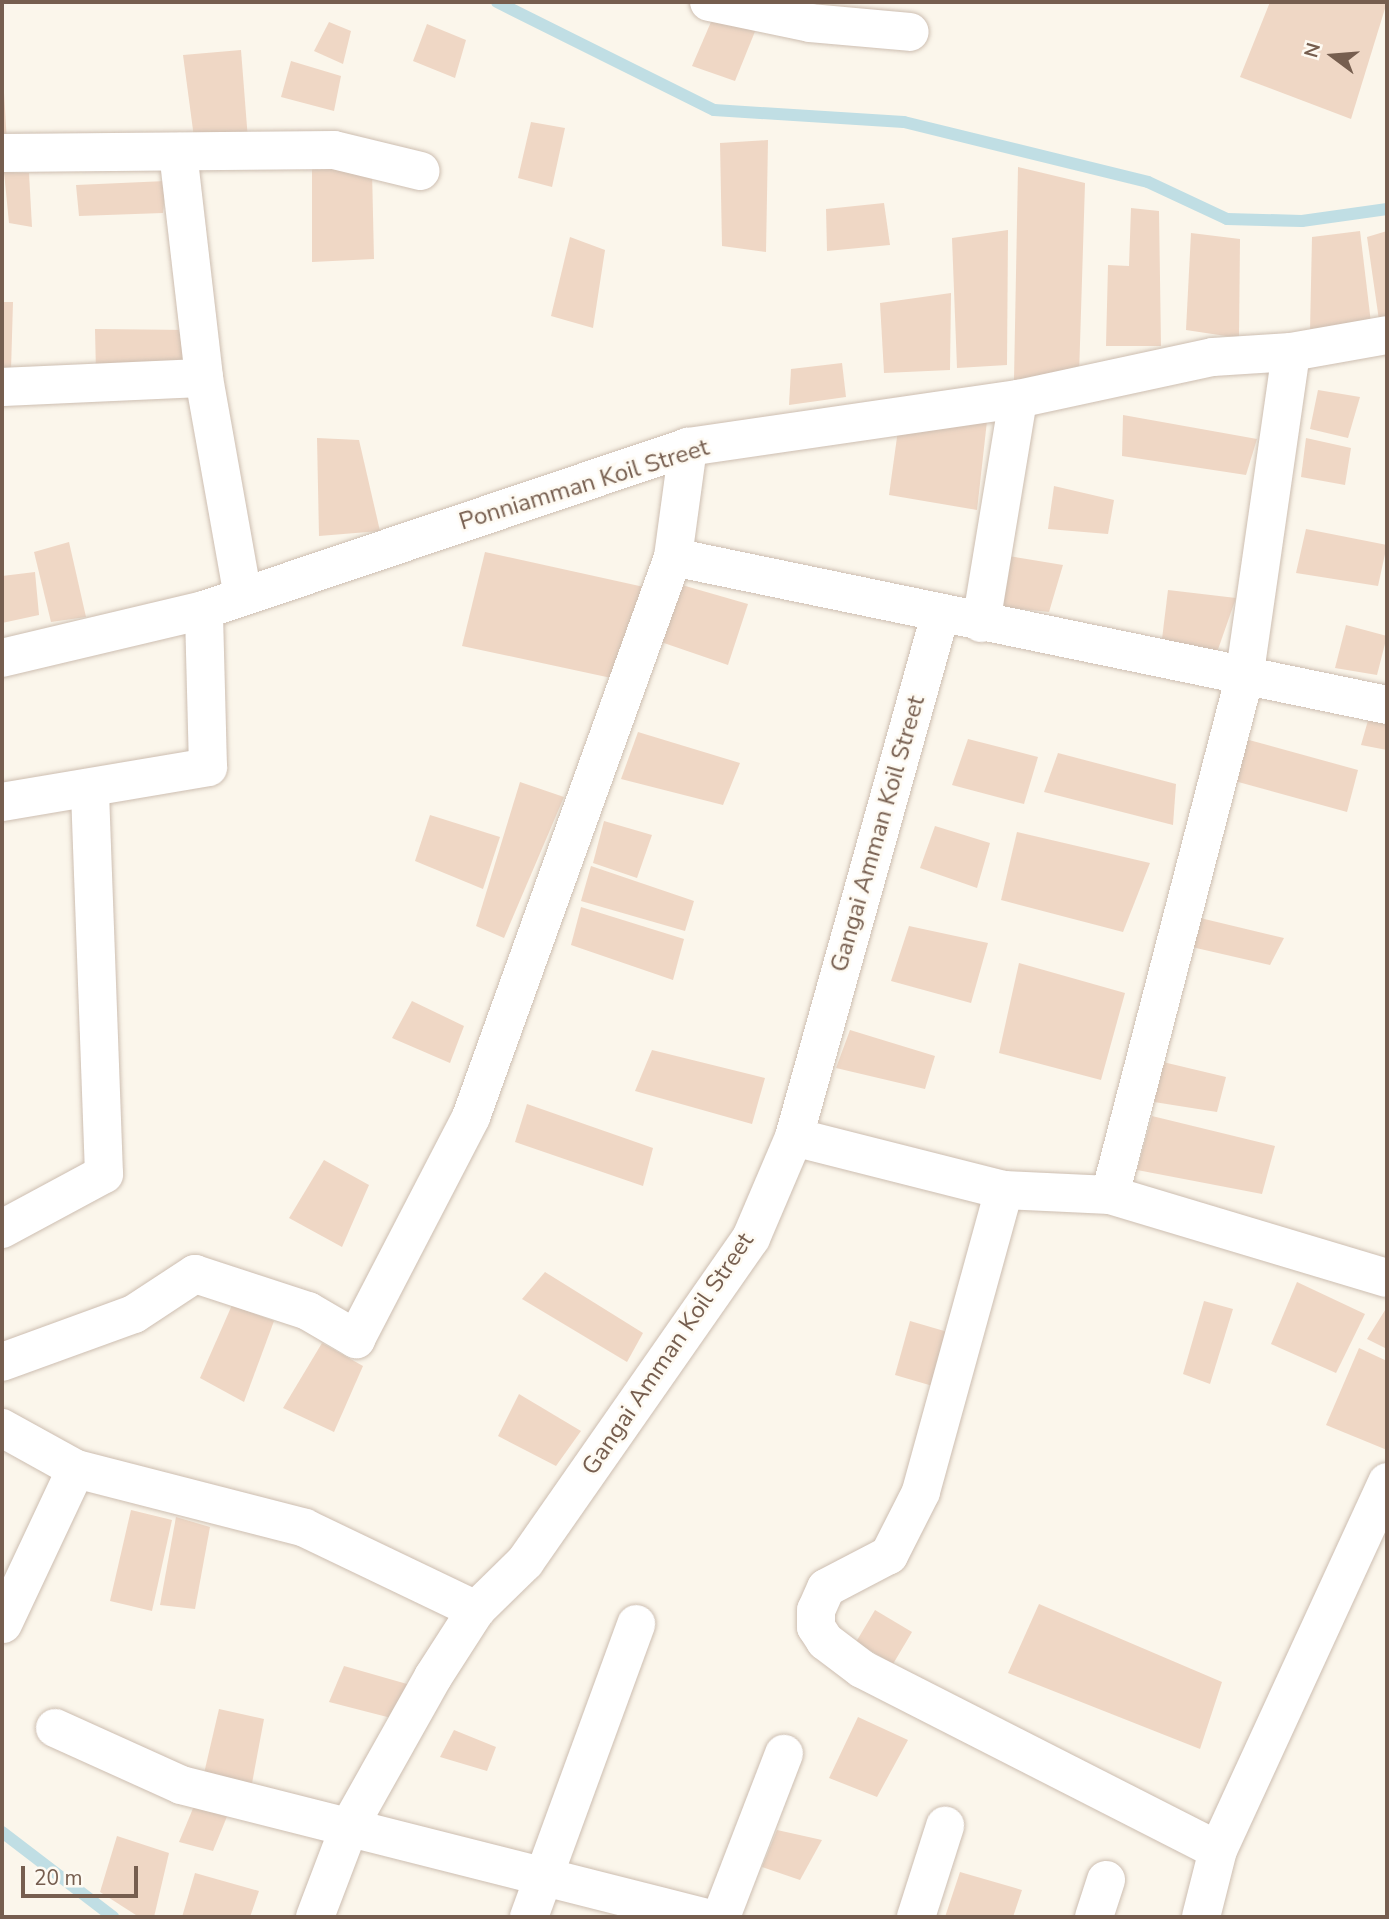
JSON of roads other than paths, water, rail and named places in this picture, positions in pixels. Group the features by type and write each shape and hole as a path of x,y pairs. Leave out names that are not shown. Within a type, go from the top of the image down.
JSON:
{"street":[{"path":"709,2 810,23 910,32"},
{"path":"2,153 334,150 421,171"},
{"path":"178,152 204,378 243,596"},
{"name":"Ponniamman Koil Street","path":"2,658 204,610 688,447 1018,399 1213,357 1291,352 1387,335"},
{"path":"1110,1195 1244,679 1291,352"},
{"path":"2,387 204,378"},
{"path":"981,623 1018,399"},
{"path":"2,1362 134,1314 195,1274 308,1311 356,1339 471,1117 673,557 688,447"},
{"path":"673,557 1244,679 1387,705"},
{"path":"2,802 208,767 204,610"},
{"name":"Gangai Amman Koil Street","path":"315,1917 350,1825 476,1610 525,1562 751,1238 794,1137 940,615"},
{"path":"2,1229 104,1174 90,789"},
{"path":"794,1137 1004,1190 1110,1195 1387,1278"},
{"path":"1004,1190 921,1492 889,1555 826,1588 816,1627 862,1670 1218,1850"},
{"path":"2,1428 76,1469 305,1528 476,1610"},
{"path":"2,1624 76,1469"},
{"path":"1201,1917 1218,1850 1387,1482"},
{"path":"529,1917 636,1624"},
{"path":"55,1728 181,1785 350,1825 542,1878 703,1917"},
{"path":"721,1917 784,1754"},
{"path":"916,1917 946,1826"},
{"path":"1094,1917 1106,1880"}],"waterway":[{"path":"497,2 714,110 904,122 1148,182 1227,219 1302,221 1387,209"},
{"path":"2,1832 113,1917"}]}
